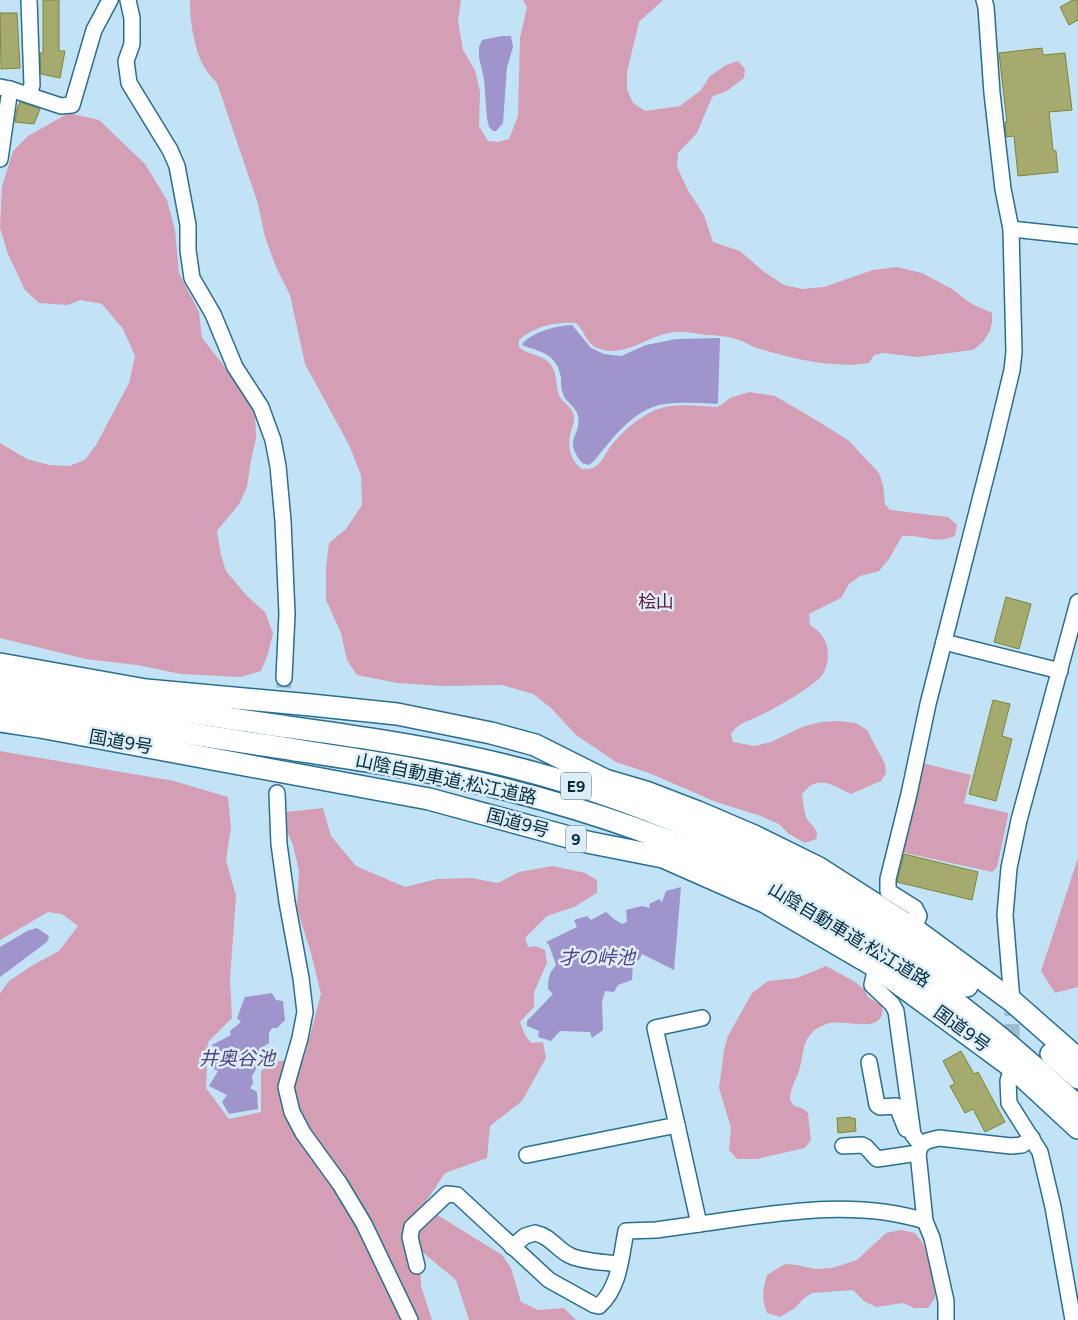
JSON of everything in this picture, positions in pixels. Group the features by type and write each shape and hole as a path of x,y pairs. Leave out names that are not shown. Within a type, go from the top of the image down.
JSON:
{"highway":[{"path":"0,664 146,690 397,714 491,733 535,745 605,780"},
{"name":"山陰自動車道;松江道路","path":"0,683 99,710 467,780 543,799 614,822 684,848 755,879 821,914 880,950 937,989 993,1031 1043,1073 1078,1106"},
{"name":"山陰自動車道;松江道路","path":"0,704 99,710 388,741 470,757 548,776 619,800 690,827 761,860 830,897 891,934 1004,1014 1078,1078"},
{"path":"99,710 290,716 407,728 523,754 646,792 754,836 819,868 914,929 1012,1001 1078,1059"},
{"path":"99,710 374,774 527,813 664,857"},
{"name":"国道9号","path":"0,721 60,730 429,800 588,842 664,857 765,902 876,967 1012,1067 1078,1128"}],"street":[{"path":"29,0 32,84 29,95"},
{"path":"0,159 5,88 61,106 72,105 94,30 110,0"},
{"path":"128,0 132,18 132,44 126,61 129,83 170,150 177,166 188,225 188,250 192,278 213,314 235,367 261,407 273,440 278,466 283,521 287,614 284,678"},
{"path":"914,929 919,916 914,908 888,891 888,879 944,642 1012,370 1014,352 1012,228 1003,189 984,0"},
{"path":"1012,228 1078,236"},
{"path":"1012,1001 1005,915 1009,868 1019,820 1078,602"},
{"path":"944,642 1060,672"},
{"path":"277,793 279,844 305,1012 300,1038 286,1087 292,1112 303,1133 340,1184 364,1224 410,1320"},
{"path":"876,967 872,985 892,1004 896,1012 917,1144 925,1220 932,1238 946,1301 946,1320"},
{"path":"699,1224 655,1028 702,1018"},
{"path":"869,1062 877,1105 880,1107 896,1106 905,1129 917,1144"},
{"path":"1012,1067 1008,1081 1009,1103 1032,1138 1043,1162 1073,1320"},
{"path":"527,1156 677,1125"},
{"path":"843,1146 862,1145 877,1159 939,1138 1017,1146 1032,1138"},
{"path":"417,1266 410,1237 412,1227 447,1194 457,1195 549,1280 599,1306 604,1302 617,1280 626,1231 656,1230 813,1210 863,1210 925,1220"},
{"path":"512,1247 524,1236 535,1233 552,1240 570,1256 619,1264"}],"green space":[{"name":"桧山","path":"190,0 461,0 458,21 463,50 475,70 480,92 479,126 488,141 498,142 509,139 518,116 520,38 527,7 523,0 663,0 639,22 627,72 627,89 633,103 645,111 680,106 701,90 710,76 726,65 738,61 745,69 744,78 728,90 712,97 697,133 678,153 677,167 689,192 704,215 713,242 740,251 763,271 784,285 802,289 824,287 873,270 897,267 922,273 952,289 970,303 992,313 990,331 983,342 973,350 918,357 883,353 874,355 869,363 856,365 829,364 800,359 773,353 732,338 683,332 665,334 625,349 616,351 605,350 592,345 576,323 560,323 539,328 519,340 519,347 543,358 553,367 559,395 574,415 569,445 571,456 582,469 596,466 624,432 639,419 651,412 675,406 717,407 730,398 749,392 775,396 848,440 879,473 883,485 885,504 890,510 948,517 957,525 955,536 948,539 902,536 889,559 879,571 860,576 849,584 841,598 809,614 810,625 821,634 827,646 828,660 823,674 803,691 740,725 731,734 733,742 755,746 771,742 802,727 821,722 839,721 856,723 867,730 885,764 886,773 881,781 851,794 825,783 813,784 807,788 802,795 806,817 817,832 816,839 805,843 789,834 779,824 758,815 716,802 649,773 616,762 576,735 551,708 533,694 502,685 442,686 397,683 357,675 347,660 341,633 326,600 326,568 329,543 346,529 362,505 361,475 349,445 305,364 290,295 276,267 265,237 258,204 217,83 206,70 198,54 192,25"},
{"path":"69,113 99,120 145,164 167,200 175,230 179,273 199,312 202,338 232,376 255,410 256,438 247,487 239,504 217,531 226,571 247,596 265,612 273,633 268,654 261,671 240,677 181,674 137,665 86,659 0,638 0,443 27,459 49,465 69,466 85,460 96,445 129,383 135,356 123,329 102,304 80,300 68,305 39,303 25,290 8,254 0,228 2,187 13,151 28,136"},
{"path":"0,751 174,781 228,797 231,827 226,860 236,896 230,979 232,1018 208,1042 206,1088 229,1119 261,1112 261,1071 273,1062 304,1058 321,994 311,953 297,909 299,871 293,845 283,822 286,812 323,808 331,836 356,866 405,887 437,879 472,878 498,883 519,872 553,866 585,873 597,880 597,893 574,907 547,916 525,938 528,947 536,946 545,950 547,963 534,992 534,1007 520,1022 525,1035 531,1043 543,1042 546,1058 522,1101 490,1126 487,1158 445,1173 423,1206 502,1255 511,1268 521,1302 538,1310 564,1308 576,1320 469,1320 456,1280 420,1250 421,1286 432,1320 0,1320 0,993 9,981 59,951 78,926 62,914 48,912 0,940"},
{"path":"920,763 971,775 964,803 1008,813 997,867 992,872 901,852 910,807 915,799"},
{"path":"1078,858 1078,987 1055,993 1041,971"},
{"path":"826,966 855,982 865,990 868,997 882,1006 882,1015 872,1023 828,1023 816,1029 807,1039 790,1100 794,1106 802,1108 808,1113 811,1140 805,1148 757,1159 737,1159 729,1150 731,1128 719,1088 724,1050 728,1036 752,993 768,981 797,978"},
{"path":"901,1230 915,1233 923,1243 936,1283 935,1298 928,1308 914,1308 903,1303 876,1307 864,1301 853,1290 812,1293 795,1308 780,1317 767,1313 763,1294 767,1275 785,1264 815,1269 832,1268 857,1260 886,1233"}],"water":[{"path":"511,36 513,47 507,67 503,123 496,131 493,131 489,127 487,119 479,47 482,40"},
{"path":"572,325 591,348 604,354 621,356 646,345 676,339 720,338 718,403 665,404 643,411 608,443 594,461 589,465 582,463 576,455 573,442 578,428 578,416 575,409 564,397 556,363 542,352 522,345 539,332"},
{"name":"才の峠池","path":"681,887 674,970 642,954 639,960 633,962 632,980 618,985 614,992 605,991 602,1002 603,1030 592,1038 590,1032 560,1031 551,1041 538,1037 539,1031 527,1026 527,1021 553,994 548,989 548,982 550,973 556,965 549,945 546,942 577,927 574,920 587,916 591,920 606,912 622,924 627,922 626,910 642,906 650,908 649,904 659,899 662,902 666,891"},
{"path":"37,928 49,936 47,942 0,977 0,947 27,931"},
{"name":"井奥谷池","path":"272,993 276,1000 283,1001 285,1020 277,1028 272,1028 269,1033 269,1043 259,1049 259,1064 252,1076 253,1083 250,1088 257,1092 258,1109 229,1114 222,1102 227,1095 209,1086 218,1071 212,1068 216,1051 212,1045 231,1035 230,1031 241,1022 237,1018 245,997"}],"building":[{"path":"43,0 59,0 59,51 65,51 60,78 41,74 40,53 43,53"},
{"path":"1073,0 1078,0 1078,20 1069,25 1060,7"},
{"path":"0,13 17,13 20,68 1,69"},
{"path":"1042,48 1043,55 1065,53 1072,110 1049,112 1053,150 1056,151 1058,172 1018,176 1014,136 1006,137 1005,122 1007,122 999,53"},
{"path":"20,102 40,109 34,124 15,122"},
{"path":"1006,597 1031,604 1019,649 994,642"},
{"path":"993,700 1010,704 1002,736 1012,739 996,801 969,794"},
{"path":"904,854 978,872 972,900 897,882"},
{"path":"961,1051 974,1074 978,1072 1005,1122 985,1132 973,1109 965,1113 950,1086 955,1084 943,1061"},
{"path":"851,1117 851,1119 855,1118 856,1131 838,1133 837,1118"}],"tunnel":[{"path":"281,734 284,678"},
{"path":"1012,1001 1012,1053"}]}
